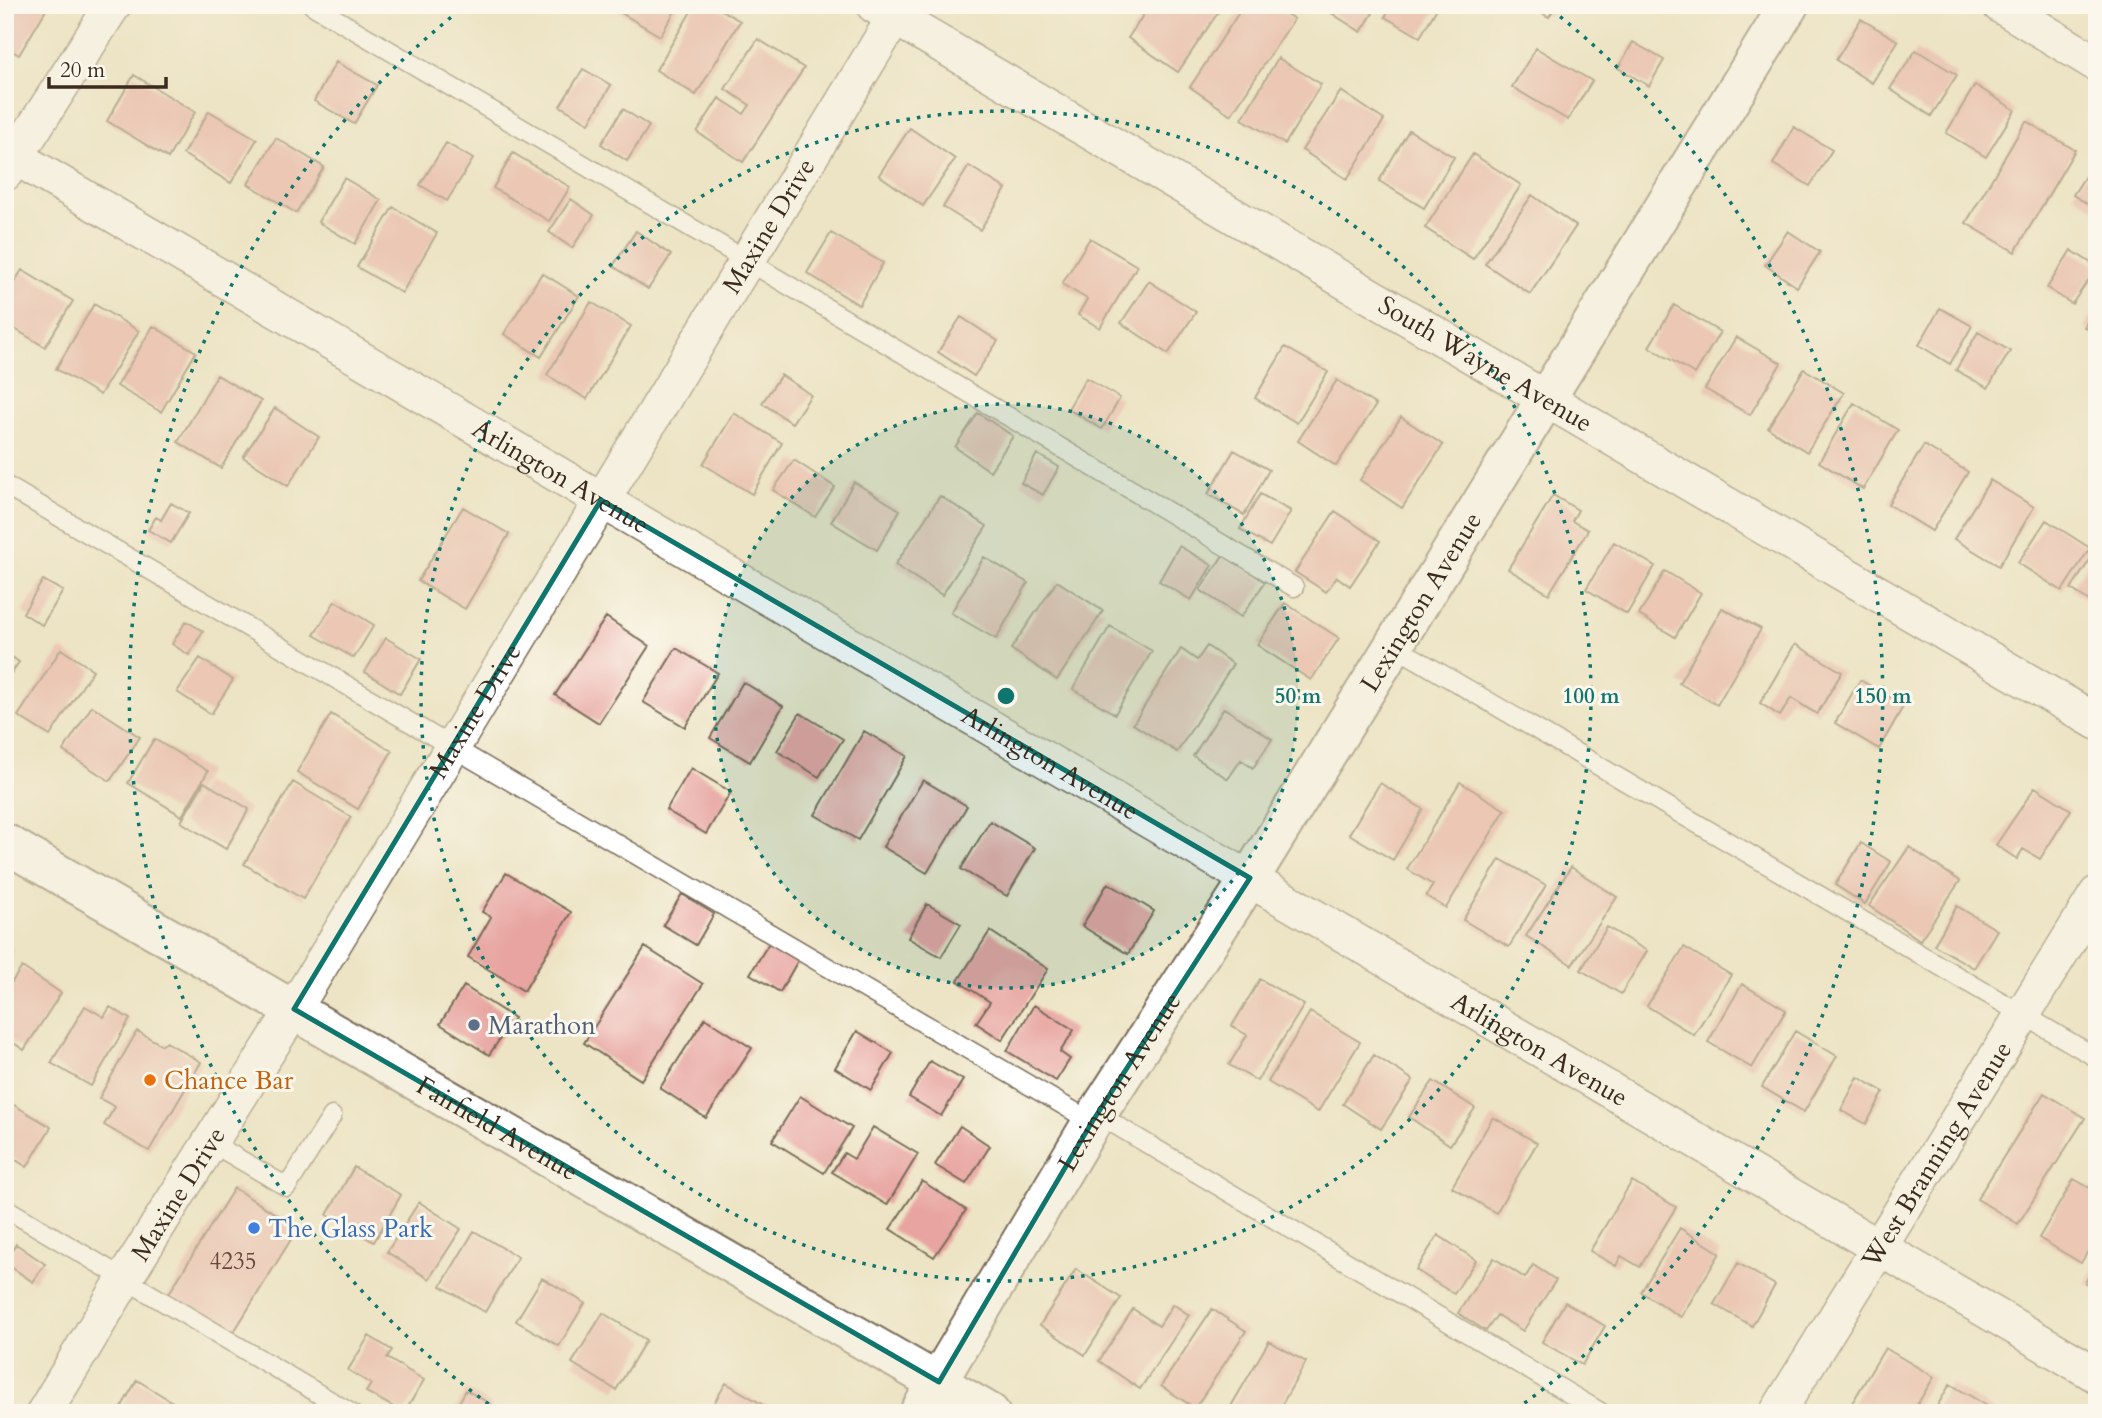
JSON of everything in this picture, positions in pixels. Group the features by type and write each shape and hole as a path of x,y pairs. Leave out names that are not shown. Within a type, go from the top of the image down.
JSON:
{"street":[{"path":"9,160 113,5"},
{"name":"Lexington Avenue","path":"929,1397 1094,1118 1250,878 1789,5"},
{"path":"2000,5 2097,64"},
{"name":"Maxine Drive","path":"44,1413 453,747 746,260 890,9"},
{"name":"South Wayne Avenue","path":"890,9 1546,399 2097,722"},
{"name":"Arlington Avenue","path":"9,160 601,500 2097,1375"},
{"name":"Fairfield Avenue","path":"5,843 294,1009 929,1397 990,1413"},
{"name":"West Branning Avenue","path":"1777,1413 2097,894"}],"lane":[{"path":"312,5 1294,587"},
{"path":"5,485 1602,1413"},
{"path":"1394,646 2097,1058"},
{"path":"210,1142 287,1187 332,1116"},
{"path":"5,1208 351,1413"}],"highlighted area":[{"path":"601,500 1250,878 1092,1122 939,1382 294,1009"}],"building":[{"path":"5,5 49,5 19,55 5,47"},
{"path":"614,5 679,5 660,36 613,8"},
{"path":"695,5 713,5 740,21 696,95 656,70"},
{"path":"1150,5 1223,5 1178,72 1128,38"},
{"path":"1244,5 1273,5 1294,19 1231,115 1190,87"},
{"path":"1328,5 1378,5 1361,32 1325,9"},
{"path":"1392,5 1439,5 1420,37 1385,17"},
{"path":"1529,5 1556,5 1549,17"},
{"path":"1699,5 1717,5 1712,14"},
{"path":"1861,19 1898,41 1872,83 1836,60"},
{"path":"758,39 804,68 743,162 697,132 719,98 744,114 750,105 725,89"},
{"path":"1633,42 1664,60 1649,86 1618,68"},
{"path":"1536,48 1592,81 1568,120 1512,87"},
{"path":"1916,50 1957,75 1931,116 1890,89"},
{"path":"1278,58 1321,84 1285,144 1242,119"},
{"path":"336,62 377,85 354,124 314,101"},
{"path":"583,69 611,85 589,123 560,106"},
{"path":"134,75 195,112 168,158 107,121"},
{"path":"1975,85 2015,110 1986,157 1946,133"},
{"path":"1341,91 1384,120 1347,179 1302,150"},
{"path":"623,109 649,126 627,161 601,144"},
{"path":"209,111 257,139 231,183 183,154"},
{"path":"2026,121 2075,150 2015,252 1966,223"},
{"path":"1794,127 1832,150 1810,186 1773,164"},
{"path":"910,128 955,159 923,206 879,175"},
{"path":"1409,130 1454,157 1424,208 1379,181"},
{"path":"276,138 324,167 296,213 248,184"},
{"path":"446,143 473,159 447,201 420,185"},
{"path":"513,153 570,187 549,221 493,188"},
{"path":"1473,154 1521,185 1473,259 1425,228"},
{"path":"2097,158 2097,210 2073,195"},
{"path":"969,166 1006,189 980,230 943,207"},
{"path":"344,178 381,200 355,244 318,222"},
{"path":"1532,195 1576,226 1530,294 1485,264"},
{"path":"571,199 594,215 572,248 549,232"},
{"path":"393,207 437,233 402,293 357,267"},
{"path":"636,231 671,255 648,289 613,266"},
{"path":"1788,231 1820,252 1797,287 1765,265"},
{"path":"831,233 883,263 859,305 807,273"},
{"path":"1090,238 1137,266 1100,328 1078,315 1087,299 1062,284"},
{"path":"2071,250 2097,267 2072,304 2047,288"},
{"path":"22,270 73,301 45,347 5,323 5,297"},
{"path":"542,273 579,296 541,357 504,334"},
{"path":"1149,281 1196,312 1168,354 1121,323"},
{"path":"591,302 631,326 587,399 547,375"},
{"path":"94,304 139,331 100,395 56,369"},
{"path":"1674,305 1720,332 1695,374 1649,347"},
{"path":"2097,307 2097,335 2084,327"},
{"path":"1940,308 1972,326 1950,364 1919,345"},
{"path":"961,317 998,341 974,376 938,352"},
{"path":"153,326 196,352 161,412 117,386"},
{"path":"1978,332 2010,351 1988,388 1956,370"},
{"path":"1736,337 1781,363 1750,415 1705,389"},
{"path":"1285,347 1328,372 1297,423 1255,398"},
{"path":"1804,369 1844,393 1807,452 1768,428"},
{"path":"217,375 261,401 221,468 178,442"},
{"path":"781,375 811,395 792,423 762,403"},
{"path":"1086,378 1120,398 1102,429 1068,409"},
{"path":"1337,380 1376,405 1336,466 1298,441"},
{"path":"1854,403 1898,430 1863,489 1819,462"},
{"path":"275,408 319,437 288,486 243,457"},
{"path":"734,413 782,443 752,494 703,464"},
{"path":"978,413 1013,436 990,471 955,447"},
{"path":"1401,417 1443,445 1402,508 1360,480"},
{"path":"1924,445 1968,472 1932,531 1888,504"},
{"path":"1234,450 1269,470 1244,515 1208,494"},
{"path":"1037,454 1059,467 1043,495 1021,483"},
{"path":"794,460 835,487 815,517 773,490"},
{"path":"1990,480 2034,507 1999,566 1954,539"},
{"path":"854,482 900,510 877,550 831,522"},
{"path":"1260,494 1291,511 1270,546 1240,529"},
{"path":"1553,495 1578,510 1572,521 1588,530 1549,594 1508,569"},
{"path":"940,496 987,526 942,595 895,565"},
{"path":"171,503 189,513 171,543 148,530 156,517 161,520"},
{"path":"463,507 509,534 465,609 418,581"},
{"path":"1335,511 1380,541 1350,586 1337,577 1326,592 1295,572"},
{"path":"2046,520 2090,548 2062,591 2018,563"},
{"path":"1614,542 1655,566 1627,614 1586,589"},
{"path":"1179,546 1212,565 1191,600 1159,581"},
{"path":"2097,549 2097,606 2071,589"},
{"path":"1224,554 1265,582 1241,617 1200,590"},
{"path":"984,557 1028,583 996,639 951,613"},
{"path":"1665,571 1701,593 1675,637 1639,615"},
{"path":"43,580 63,591 42,625 23,613"},
{"path":"1057,581 1103,611 1057,680 1011,649"},
{"path":"335,601 374,625 354,658 314,635"},
{"path":"1285,603 1339,638 1311,680 1257,645"},
{"path":"1722,608 1761,629 1717,705 1679,683"},
{"path":"606,617 649,646 599,723 555,695"},
{"path":"186,621 203,631 189,655 172,644"},
{"path":"1110,626 1152,651 1115,714 1073,689"},
{"path":"386,638 421,659 400,694 365,672"},
{"path":"1795,644 1842,672 1817,714 1791,698 1780,716 1760,703"},
{"path":"1207,646 1233,664 1177,752 1133,724 1181,649 1197,660"},
{"path":"676,648 718,673 685,727 643,702"},
{"path":"61,649 93,670 50,736 18,716"},
{"path":"5,652 19,662 5,682"},
{"path":"200,658 233,680 211,714 177,692"},
{"path":"1860,680 1904,705 1879,749 1835,723"},
{"path":"743,682 783,706 750,762 710,738"},
{"path":"92,706 140,737 110,781 63,751"},
{"path":"1224,708 1272,739 1253,768 1241,760 1228,779 1193,756"},
{"path":"800,713 843,739 819,777 777,751"},
{"path":"331,714 392,751 358,809 297,772"},
{"path":"864,731 907,756 858,840 815,815"},
{"path":"154,739 208,771 182,816 128,783"},
{"path":"691,768 731,792 706,834 666,810"},
{"path":"923,780 967,806 927,873 883,847"},
{"path":"204,782 249,809 226,849 181,822"},
{"path":"293,782 351,817 303,899 244,864"},
{"path":"1460,782 1505,810 1446,908 1426,896 1433,885 1407,869"},
{"path":"1380,783 1423,809 1393,860 1349,834"},
{"path":"2035,787 2071,810 2040,859 2023,849 2017,859 1996,845"},
{"path":"990,821 1035,848 1007,896 961,869"},
{"path":"1861,843 1891,862 1865,904 1835,885"},
{"path":"1909,847 1960,881 1920,940 1869,906"},
{"path":"1500,859 1546,885 1509,947 1463,920"},
{"path":"1571,867 1617,897 1572,965 1526,936"},
{"path":"506,873 571,912 524,991 468,957 491,917 482,912"},
{"path":"1108,883 1154,911 1128,954 1082,926"},
{"path":"682,894 714,914 696,945 663,925"},
{"path":"927,904 961,924 941,957 908,938"},
{"path":"1957,906 1997,930 1974,968 1934,945"},
{"path":"1607,927 1647,951 1621,994 1581,970"},
{"path":"990,931 1048,969 1002,1040 976,1023 990,1002 958,981"},
{"path":"772,938 801,955 780,992 750,974"},
{"path":"5,944 13,949 5,963"},
{"path":"645,947 703,984 641,1080 584,1043"},
{"path":"1684,947 1731,975 1694,1035 1647,1006"},
{"path":"22,967 61,993 24,1050 5,1037 5,992"},
{"path":"1260,979 1304,1005 1257,1081 1229,1065 1247,1035 1232,1026"},
{"path":"1742,984 1786,1010 1752,1068 1708,1042"},
{"path":"464,986 514,1018 489,1055 440,1024"},
{"path":"1034,1005 1074,1030 1060,1052 1070,1059 1056,1081 1007,1051"},
{"path":"85,1006 104,1017 110,1007 130,1019 91,1086 51,1063"},
{"path":"1310,1012 1360,1042 1318,1112 1268,1082"},
{"path":"705,1018 752,1048 706,1118 660,1088"},
{"name":"Chance Bar","path":"137,1031 162,1045 166,1042 201,1062 149,1151 104,1125 115,1107 99,1098"},
{"path":"857,1031 893,1053 871,1090 835,1068"},
{"path":"1795,1031 1837,1056 1804,1112 1762,1087"},
{"path":"1374,1055 1413,1080 1381,1129 1343,1104"},
{"path":"930,1061 963,1080 941,1116 909,1097"},
{"path":"1858,1077 1884,1092 1866,1124 1841,1110"},
{"path":"1433,1081 1475,1108 1450,1145 1409,1117"},
{"path":"2044,1093 2085,1118 2018,1224 1977,1199"},
{"path":"800,1096 852,1128 824,1173 772,1141"},
{"path":"12,1104 51,1127 27,1167 5,1153 5,1115"},
{"path":"1493,1117 1537,1143 1496,1213 1452,1187"},
{"path":"960,1126 990,1146 966,1184 935,1165"},
{"path":"873,1127 918,1154 887,1205 832,1172 844,1153 854,1159"},
{"path":"354,1167 401,1195 374,1242 327,1215"},
{"path":"2074,1179 2097,1192 2097,1236 2081,1263 2039,1238"},
{"path":"922,1181 966,1210 934,1257 890,1229"},
{"path":"1632,1181 1676,1207 1640,1267 1621,1256 1616,1266 1590,1251"},
{"path":"234,1188 298,1228 232,1335 168,1295"},
{"path":"419,1202 461,1229 429,1279 387,1252"},
{"path":"1680,1228 1720,1253 1681,1317 1641,1292"},
{"path":"474,1231 518,1257 485,1312 441,1286"},
{"path":"1438,1235 1476,1260 1454,1294 1416,1270"},
{"path":"16,1244 45,1264 33,1282 5,1263"},
{"path":"1494,1258 1525,1278 1533,1265 1556,1280 1523,1331 1497,1315 1486,1331 1458,1313"},
{"path":"2097,1262 2097,1290 2085,1283"},
{"path":"1738,1263 1775,1285 1752,1326 1714,1304"},
{"path":"1076,1269 1121,1298 1085,1355 1040,1325"},
{"path":"542,1278 585,1303 559,1346 516,1321"},
{"path":"1565,1302 1605,1326 1582,1365 1542,1342"},
{"path":"1173,1304 1189,1315 1140,1389 1099,1361 1133,1309 1159,1326"},
{"path":"1212,1309 1246,1331 1195,1408 1161,1386"},
{"path":"603,1313 646,1340 616,1390 572,1363"},
{"path":"369,1336 392,1350 387,1358 424,1380 404,1413 366,1392 371,1384 348,1370"},
{"path":"1269,1341 1306,1362 1277,1413 1238,1413 1230,1408"},
{"path":"1885,1348 1934,1377 1912,1413 1846,1413"},
{"path":"137,1380 187,1411 186,1413 118,1413"},
{"path":"726,1383 770,1409 768,1413 708,1413"},
{"path":"1950,1384 1994,1410 1993,1413 1933,1413"},
{"path":"466,1390 492,1405 488,1413 453,1413"},
{"path":"1310,1406 1321,1413 1305,1413"}],"place":[{"name":"Marathon","path":"474,1025"},
{"name":"Chance Bar","path":"150,1080"},
{"name":"The Glass Park","path":"254,1228"}]}
